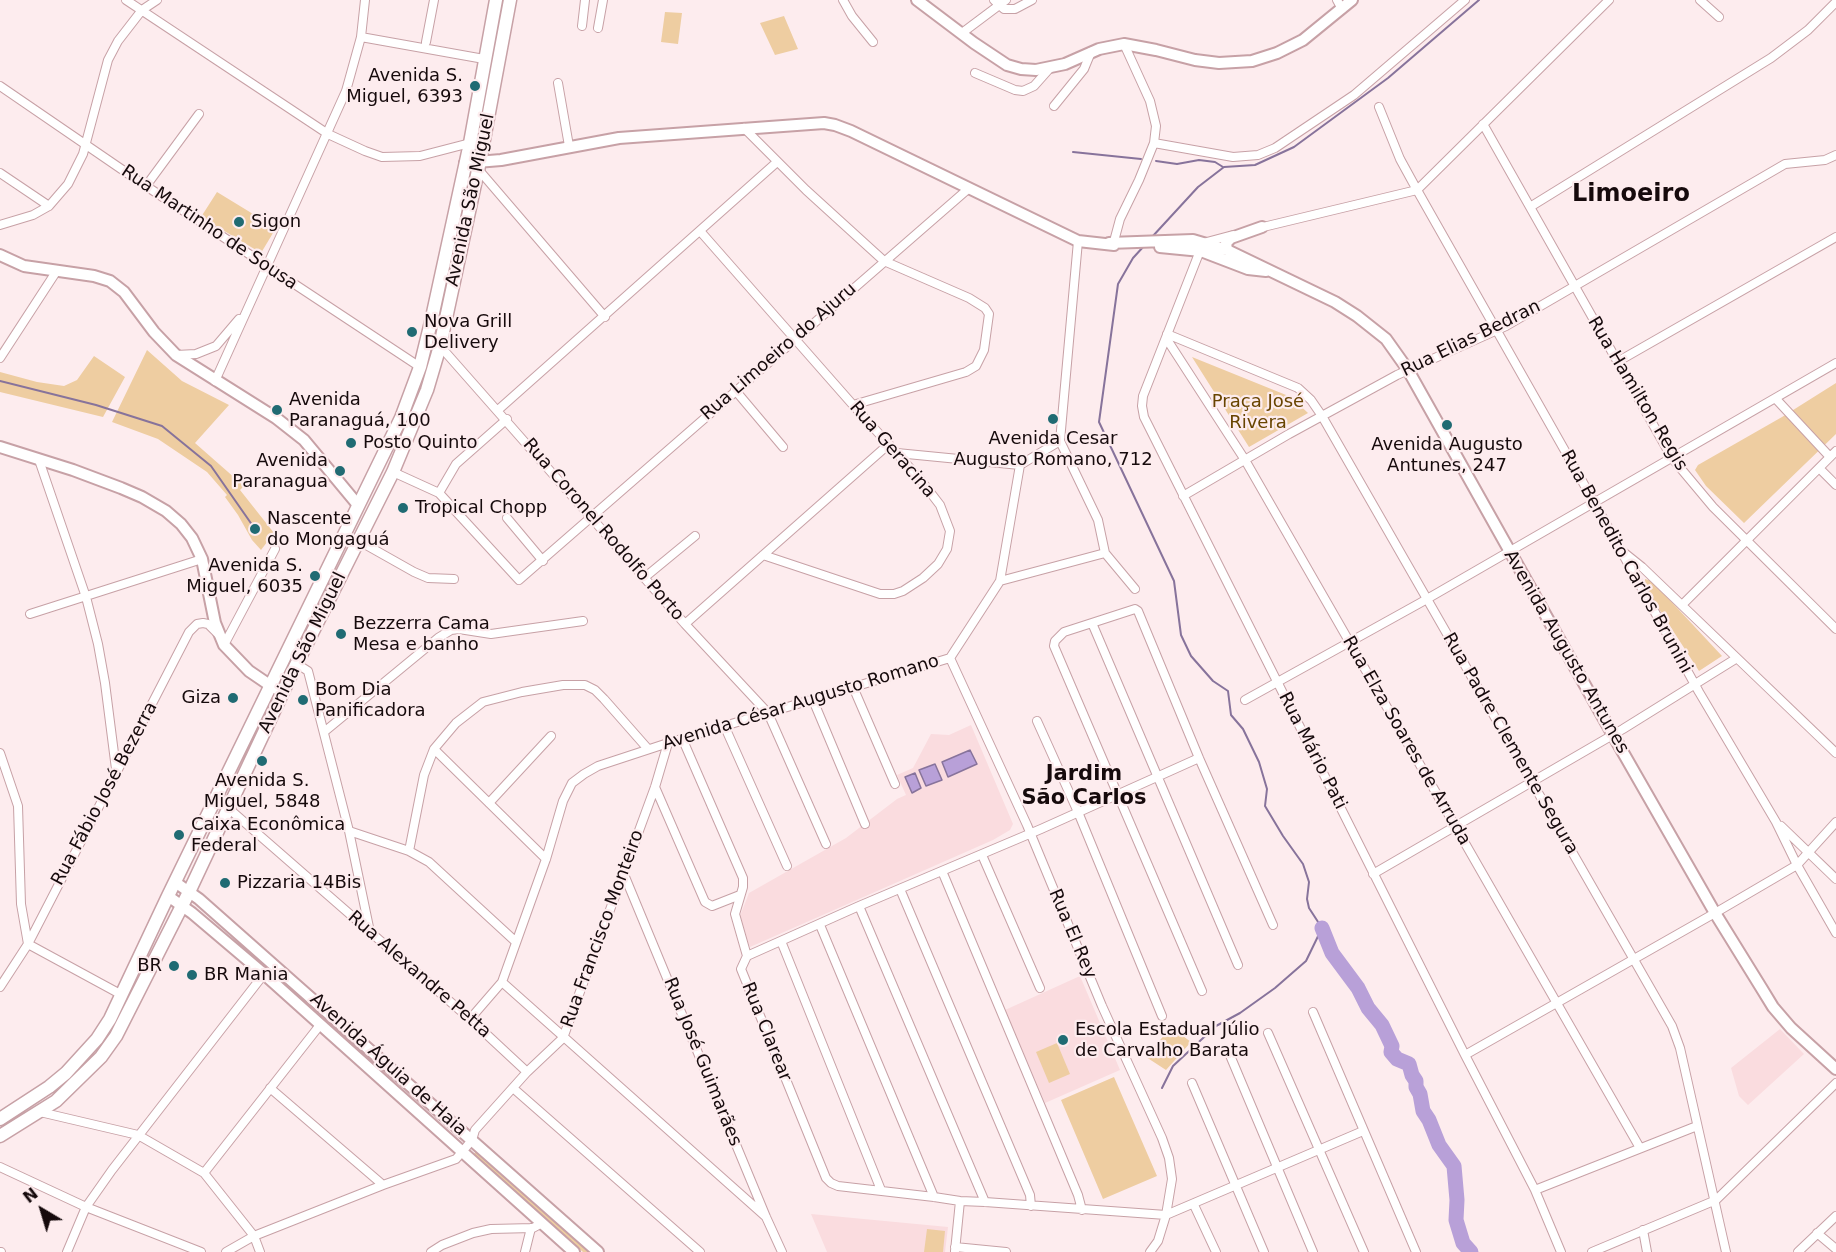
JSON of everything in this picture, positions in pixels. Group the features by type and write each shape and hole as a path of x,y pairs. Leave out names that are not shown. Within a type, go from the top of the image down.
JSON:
{"main road":[{"name":"Avenida São Miguel","path":"0,1119 49,1088 82,1057 97,1039 122,995 397,427 420,368 470,143 496,0"},
{"name":"Avenida São Miguel","path":"0,1136 56,1101 101,1057 116,1036 189,892 227,807 393,472 428,390 440,346 479,165 510,0"},
{"path":"358,505 363,516 361,537"}],"street":[{"path":"126,0 327,134 382,157 420,156 484,140"},
{"path":"0,225 33,215 49,206 68,184 83,154 108,60 118,41 142,10 158,0"},
{"path":"215,381 346,91 361,37 364,0"},
{"path":"426,42 435,0"},
{"path":"582,26 585,0"},
{"path":"598,28 603,0"},
{"path":"843,0 852,16 873,42"},
{"path":"917,0 1007,65 1021,69 1050,68 1091,52 1124,44 1195,60 1219,63 1252,61 1277,54 1303,40 1339,4 1352,0"},
{"path":"962,33 1000,2 1004,9 1015,9 1032,0"},
{"path":"1154,143 1233,157 1258,155 1275,148 1354,95 1465,0"},
{"path":"1202,247 1262,227 1417,190 1609,0"},
{"path":"1700,0 1719,17"},
{"path":"1530,207 1771,58 1808,30 1836,2"},
{"path":"361,37 484,59"},
{"path":"1112,243 1120,219 1154,143 1156,126 1152,108 1124,44"},
{"path":"1053,106 1084,69 1091,52"},
{"path":"975,73 1015,90 1023,91 1034,86 1050,68"},
{"path":"558,83 569,146"},
{"name":"Rua Martinho de Sousa","path":"0,86 420,368"},
{"name":"Rua Benedito Carlos Brunini","path":"1379,107 1391,139 1417,190 1741,766 1776,822 1797,865 1836,933"},
{"path":"146,186 199,114"},
{"path":"465,162 479,165 569,146 637,136 808,123 836,125 1078,241 1060,441 1098,520 1105,553 1135,589"},
{"name":"Rua Hamilton Regis","path":"1483,124 1672,458 1689,481 1746,541 1836,629"},
{"path":"744,128 777,162 884,261 969,298 985,308 989,314 984,350 976,366 966,372 853,405"},
{"name":"Rua Elias Bedran","path":"1183,496 1408,369 1496,331 1790,162 1825,160 1836,155"},
{"path":"498,410 777,162"},
{"path":"479,165 605,316"},
{"path":"0,173 49,206"},
{"name":"Rua Limoeiro do Ajuru","path":"439,493 519,580 968,189"},
{"path":"1227,250 1226,243 1231,238 1262,227"},
{"name":"Rua Geracina","path":"700,231 920,479 940,505 950,531 947,549 938,564 923,578 903,591 880,594 764,555"},
{"path":"1617,362 1836,237"},
{"name":"Avenida Augusto Antunes","path":"1078,241 1161,244 1193,240 1202,247 1248,269 1267,271"},
{"name":"Avenida Augusto Antunes","path":"1202,247 1227,250 1253,261 1267,271 1329,299 1357,316 1386,339 1408,369 1509,552 1715,913 1773,1007 1791,1028 1836,1069"},
{"name":"Rua Mário Pati","path":"1202,247 1166,336 1142,406 1143,417 1535,1190 1561,1252"},
{"path":"0,255 24,266 94,276 110,281 124,292 154,332 176,355 276,418 304,440 358,505"},
{"path":"0,358 56,272"},
{"path":"176,355 196,354 216,346 247,308"},
{"name":"Rua Padre Clemente Segura","path":"1166,336 1298,388 1311,400 1322,416 1672,1026 1680,1048 1726,1252"},
{"name":"Rua Elza Soares de Arruda","path":"1166,336 1245,460 1640,1148"},
{"name":"Rua Coronel Rodolfo Porto","path":"440,346 507,419 685,624 768,713 826,844"},
{"path":"1245,700 1427,599 1836,363"},
{"path":"735,390 783,447"},
{"path":"1682,605 1833,454 1776,399"},
{"path":"393,472 439,493 456,464 507,419"},
{"path":"897,453 1020,465 1060,441"},
{"path":"685,624 889,444"},
{"path":"0,447 121,488 166,511 192,538 202,559 222,640 239,663 283,692"},
{"path":"39,460 86,597 98,644 116,771"},
{"name":"Avenida César Augusto Romano","path":"470,1018 502,982 546,859 563,801 572,783 598,766 648,749 950,658 1000,580 1020,465"},
{"path":"1819,468 1836,485"},
{"path":"507,518 543,561"},
{"path":"644,578 695,536"},
{"path":"361,537 414,572 428,578 454,579"},
{"path":"1618,548 1642,567 1836,753"},
{"path":"222,640 275,549"},
{"path":"1000,580 1105,553"},
{"path":"30,614 202,559"},
{"path":"1202,991 1054,646 1064,632 1135,609 1138,611 1198,758 1273,925"},
{"path":"324,732 438,638 451,630 491,634 583,621"},
{"path":"1092,622 1238,964"},
{"name":"Rua Fábio José Bezerra","path":"0,987 28,944 189,632 197,624 208,624 222,640"},
{"name":"Rua El Rey","path":"950,658 1030,834 1169,1158 1172,1179 1166,1215 1158,1241 1149,1252"},
{"path":"1373,874 1454,825 1613,735 1737,658"},
{"path":"297,664 308,671 348,831 370,932"},
{"path":"409,851 424,775 434,749 456,723 483,702 498,696 585,685 595,690 648,749"},
{"path":"853,687 895,784"},
{"path":"813,700 865,824"},
{"path":"1037,721 1078,812 1162,1016"},
{"path":"724,725 787,866"},
{"path":"489,803 551,736"},
{"path":"682,738 743,878 743,887 735,914 747,956"},
{"name":"Rua Francisco Monteiro","path":"463,1153 475,1130 563,1038 655,787 668,743"},
{"path":"434,749 546,859"},
{"path":"0,753 18,806 21,904 28,944 122,995"},
{"name":"Rua Clarear","path":"1166,1215 960,1201 838,1186 831,1183 826,1178 741,969 747,956 1030,834 1198,758"},
{"path":"655,787 705,902 712,906 740,896"},
{"name":"Rua Alexandre Petta","path":"227,807 470,1018 528,1072"},
{"path":"1776,822 1836,879"},
{"path":"1465,1055 1797,865 1836,822"},
{"path":"348,831 409,851 429,862 516,942"},
{"path":"982,855 1040,988"},
{"name":"Rua José Guimarães","path":"623,872 782,1252"},
{"path":"942,872 1078,1195 1082,1210"},
{"name":"Avenida Águia de Haia","path":"175,882 215,913 598,1252"},
{"path":"900,889 1025,1184 1032,1206"},
{"name":"Avenida Águia de Haia","path":"168,896 264,974 574,1252"},
{"path":"859,906 985,1202"},
{"path":"820,924 934,1197"},
{"path":"782,941 881,1190"},
{"path":"67,1252 86,1207 138,1135 264,974"},
{"path":"502,982 766,1217"},
{"path":"1313,1012 1416,1252"},
{"path":"204,1173 320,1025"},
{"path":"1268,1033 1364,1252"},
{"path":"1229,1053 1313,1252"},
{"path":"1192,1083 1264,1252"},
{"path":"1592,1252 1716,1200 1836,1083"},
{"path":"270,1088 383,1185"},
{"path":"513,1088 700,1252"},
{"path":"40,1112 138,1135 204,1173 254,1236 260,1252"},
{"path":"1535,1190 1697,1126"},
{"path":"1166,1215 1363,1131"},
{"path":"226,1252 254,1236 383,1185 456,1160 463,1153"},
{"path":"0,1167 86,1207 201,1252"},
{"path":"960,1201 955,1250 1006,1252"},
{"path":"1194,1205 1216,1252"},
{"path":"1798,1252 1836,1216"},
{"path":"431,1252 473,1233 491,1229 531,1228 542,1223"},
{"path":"525,1252 531,1228"},
{"path":"1643,1230 1647,1252"},
{"path":"1817,1233 1836,1249"}],"shaded area":[{"path":"971,725 1013,824 1010,830 993,840 750,947 738,921 749,893 846,838 897,799 906,795 897,775 913,768 931,734 949,735"},
{"path":"970,750 977,764 948,777 942,762"},
{"path":"935,764 942,780 926,786 919,770"},
{"path":"915,773 921,788 912,793 905,777"},
{"name":"Escola Estadual Júlio de Carvalho Barata","path":"1080,976 1120,1070 1045,1103 1005,1010"},
{"path":"1780,1029 1804,1054 1748,1105 1739,1096 1731,1068"},
{"path":"811,1214 948,1227 945,1252 827,1252"}],"green space":[{"path":"665,12 682,13 678,44 661,42"},
{"path":"784,16 798,49 775,55 760,23"},
{"name":"Sigon","path":"217,192 276,228 261,253 201,217"},
{"path":"147,350 182,381 229,405 195,443 244,486 240,490 274,533 261,550 252,540 225,497 227,495 207,472 158,439 112,422"},
{"path":"94,356 125,377 103,417 0,392 0,372 37,382 64,386 77,380"},
{"name":"Praça José Rivera","path":"1192,357 1291,397 1308,413 1249,447"},
{"path":"1836,383 1836,434 1744,523 1706,486 1695,470 1698,465"},
{"path":"1645,579 1652,581 1722,656 1699,671 1648,592"},
{"path":"1171,1027 1191,1042 1166,1070 1146,1057"},
{"path":"1057,1043 1070,1074 1049,1083 1036,1052"},
{"path":"1114,1077 1157,1176 1103,1199 1061,1100"},
{"path":"476,1151 589,1252 583,1252 474,1154"},
{"path":"927,1229 945,1231 943,1252 924,1252"}],"waterway":[{"path":"1152,237 1198,187 1224,167 1255,165 1294,147 1388,78 1479,0"},
{"path":"1073,152 1141,159"},
{"path":"1156,161 1177,164 1199,160 1215,162 1223,167"},
{"path":"1144,246 1133,258 1118,284 1099,422 1174,581 1181,635 1191,656 1213,681 1228,691 1231,715 1243,729 1259,762 1267,789 1265,806 1303,864 1309,882 1307,899 1309,908 1322,928 1306,961 1275,988 1240,1013 1216,1026 1173,1066 1162,1088"},
{"path":"0,381 96,405 162,426 211,466 255,529"},
{"path":"1322,928 1332,953 1358,988 1368,1008 1382,1025 1392,1046 1391,1052 1397,1059 1409,1064 1420,1094 1423,1111 1439,1145 1454,1166 1456,1220 1463,1243 1471,1252"}],"place":[{"name":"Avenida S. Miguel, 6393","path":"475,86"},
{"name":"Sigon","path":"239,222"},
{"name":"Nova Grill Delivery","path":"412,332"},
{"name":"Avenida Paranaguá, 100","path":"277,410"},
{"name":"Avenida Cesar Augusto Romano, 712","path":"1053,419"},
{"name":"Avenida Augusto Antunes, 247","path":"1447,425"},
{"name":"Posto Quinto","path":"351,443"},
{"name":"Avenida Paranagua","path":"340,471"},
{"name":"Tropical Chopp","path":"403,508"},
{"name":"Nascente do Mongaguá","path":"255,529"},
{"name":"Avenida S. Miguel, 6035","path":"315,576"},
{"name":"Bezzerra Cama Mesa e banho","path":"341,634"},
{"name":"Giza","path":"233,698"},
{"name":"Bom Dia Panificadora","path":"303,700"},
{"name":"Avenida S. Miguel, 5848","path":"262,761"},
{"name":"Caixa Econômica Federal","path":"179,835"},
{"name":"Pizzaria 14Bis","path":"225,883"},
{"name":"BR","path":"174,966"},
{"name":"BR Mania","path":"192,975"},
{"name":"Escola Estadual Júlio de Carvalho Barata","path":"1063,1040"}],"district":[{"name":"Limoeiro","path":"1631,195"},
{"name":"Jardim São Carlos","path":"1084,787"}]}
